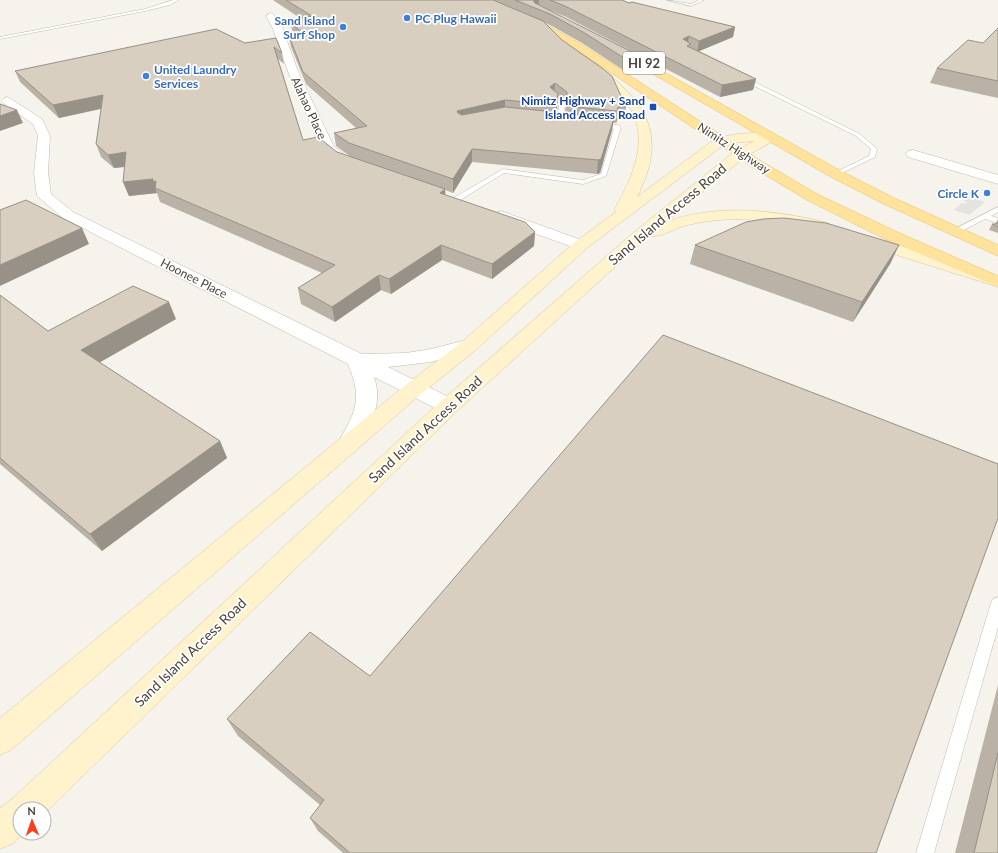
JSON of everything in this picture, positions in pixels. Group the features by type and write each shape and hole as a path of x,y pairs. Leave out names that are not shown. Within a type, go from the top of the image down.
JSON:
{"main road":[{"name":"Nimitz Highway","path":"479,0 546,28 644,88 740,154 789,184 848,215 923,250 998,282"},
{"path":"546,28 566,49 619,86 638,111 645,128 647,145 646,157 642,171 634,190 617,218"},
{"name":"Nimitz Highway","path":"600,39 641,61 836,174 889,201 998,251"},
{"name":"Sand Island Access Road","path":"0,740 415,388 470,345 581,245 721,141 738,138 770,137"},
{"name":"Sand Island Access Road","path":"32,801 449,406 639,236 740,154 770,137"},
{"path":"639,236 686,220 718,216 751,215 789,218 826,226 998,282"},
{"path":"0,832 12,821"}],"street":[{"name":"Alahao Place","path":"270,16 278,29 292,69 328,149 345,161 360,166"},
{"name":"Hoonee Place","path":"7,101 38,122 44,136 41,173 44,196 68,215 449,406"},
{"path":"913,154 998,180"},
{"path":"439,194 469,205"},
{"path":"491,213 581,245"},
{"path":"347,446 364,417 366,402 367,387 356,359 399,361 426,357 470,345"}],"lane":[{"path":"0,38 145,10 177,0"},
{"path":"669,0 691,5 702,0"},
{"path":"735,74 858,135 874,149 872,157 836,174"},
{"path":"552,121 564,122 562,105 554,99"},
{"path":"454,200 502,171 583,182 604,175 618,127 589,124"},
{"path":"954,231 996,211"},
{"path":"985,216 995,224"},
{"path":"977,220 995,224"},
{"path":"925,853 998,602"}],"shaded area":[{"path":"969,196 985,202 969,215 954,210 962,203 965,204 967,202 964,201"}],"building":[{"path":"286,0 493,0 543,21 562,40 612,76 626,107 618,107 617,111 566,106 567,92 555,83 550,87 558,94 556,105 505,100 457,111 462,115 505,107 614,118 601,159 598,160 472,149 453,179 349,143 334,133 367,126 303,72 289,36 304,34 292,24 296,24 290,20 312,16"},
{"path":"515,0 533,0 535,3 638,55 624,58 583,32 550,14"},
{"path":"550,0 622,0 629,3 632,2 735,27 699,41 689,36 683,39 691,44 687,46 756,79 722,85 565,6"},
{"path":"998,28 998,81 937,68 968,40 983,43"},
{"path":"216,29 245,43 276,38 282,53 274,47 303,140 318,137 337,152 445,189 440,193 525,222 535,232 492,264 441,245 389,279 379,275 332,307 298,288 335,265 155,188 156,181 153,182 153,179 123,182 126,152 108,155 96,144 103,95 53,105 15,71"},
{"path":"0,104 17,110 0,116"},
{"path":"26,200 82,228 0,265 0,210"},
{"path":"784,218 826,223 899,245 862,302 695,245 746,222 763,219"},
{"path":"133,286 169,302 81,350 220,441 90,534 0,458 0,295 48,331"},
{"path":"663,335 998,464 998,518 876,853 350,853 310,818 324,800 227,719 310,632 370,676"},
{"path":"998,753 998,853 974,853"}],"place":[{"name":"PC Plug Hawaii","path":"407,18"},
{"name":"Sand Island Surf Shop","path":"343,27"},
{"name":"United Laundry Services","path":"146,76"},
{"name":"Nimitz Highway + Sand Island Access Road","path":"653,107"},
{"name":"Circle K","path":"987,193"}]}
